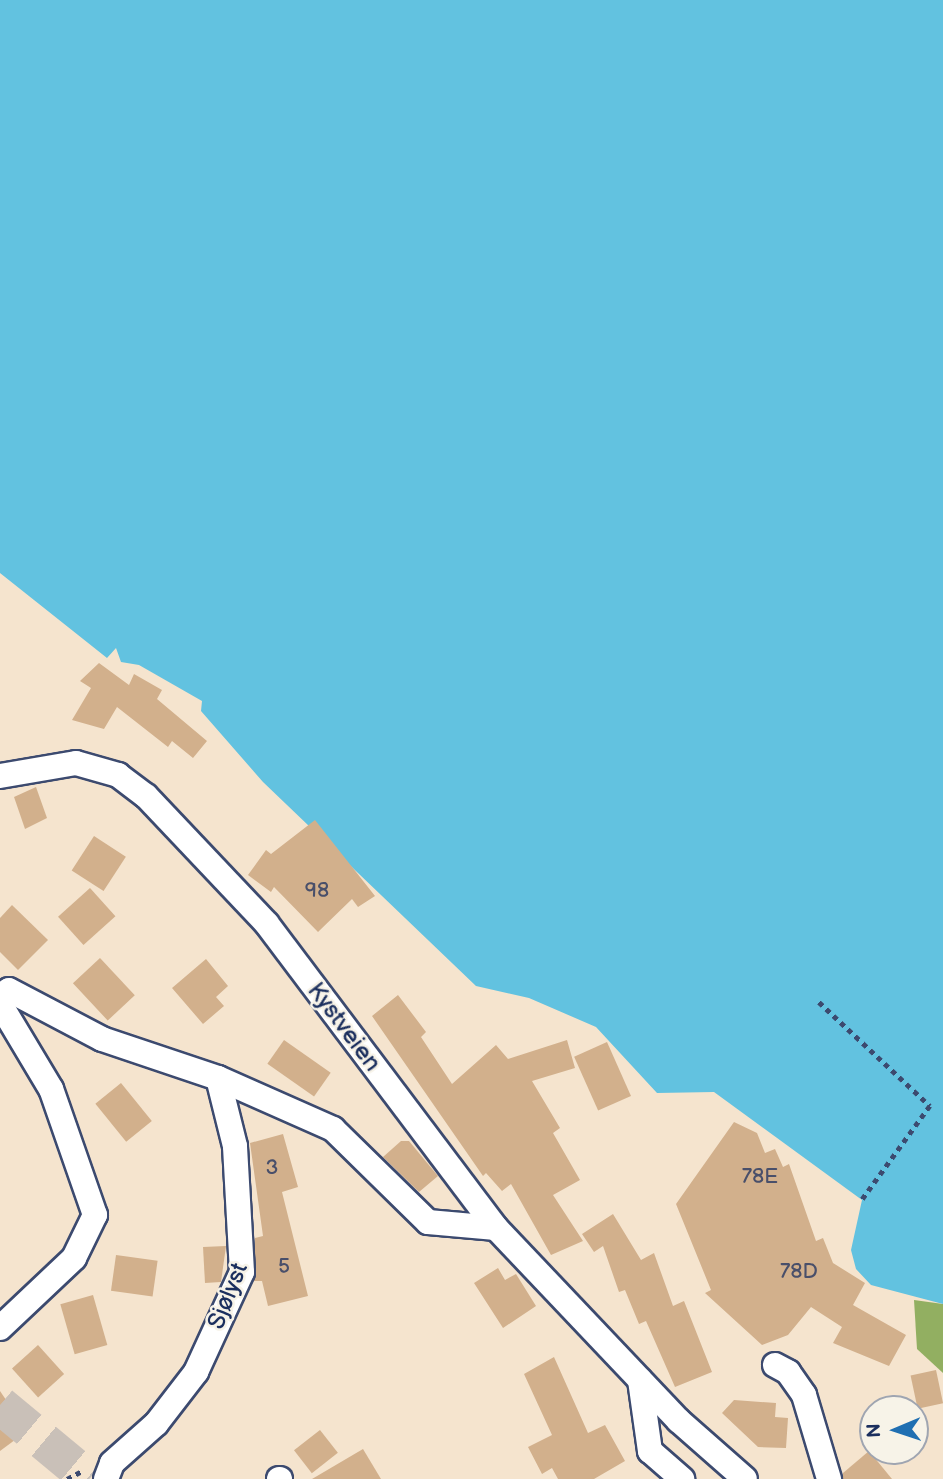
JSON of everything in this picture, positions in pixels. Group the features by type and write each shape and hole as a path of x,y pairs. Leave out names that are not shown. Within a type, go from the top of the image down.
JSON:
{"street":[{"name":"Kystveien","path":"0,776 76,763 118,775 146,796 267,924 496,1228 640,1380 745,1479"},
{"path":"0,1328 74,1258 95,1214 51,1089 2,1007 3,992 18,991 102,1039 218,1078 333,1129 428,1222 496,1228"},
{"name":"Sjølyst","path":"106,1479 112,1463 156,1424 196,1373 242,1272 235,1146 218,1078"},
{"path":"775,1365 788,1372 804,1395 829,1479"},
{"path":"640,1380 650,1451 682,1479"}],"path":[{"path":"819,1002 930,1106 862,1200"}],"green space":[{"path":"914,1300 943,1304 943,1373 917,1349"}],"water":[{"path":"0,0 943,0 943,1304 871,1285 856,1269 851,1250 862,1200 714,1092 657,1093 596,1027 529,998 476,986 263,782 201,711 202,701 139,665 121,662 116,648 107,658 0,573"}],"building":[{"path":"99,663 129,685 134,674 162,690 157,699 207,741 193,758 172,741 168,747 117,707 104,729 72,720 91,688 80,681"},
{"path":"36,787 47,818 25,829 14,797"},
{"path":"315,820 375,896 358,907 352,899 318,932 274,887 271,892 248,875 266,850 271,854"},
{"path":"94,836 126,857 104,891 72,870"},
{"path":"90,888 115,916 83,945 58,917"},
{"path":"12,905 48,940 18,970 0,952 0,918"},
{"path":"100,958 135,995 108,1021 73,983"},
{"path":"206,959 228,986 216,997 224,1006 203,1024 172,988"},
{"path":"398,995 426,1032 421,1037 452,1084 496,1045 508,1059 567,1040 575,1068 532,1081 560,1128 553,1133 580,1180 553,1195 583,1241 551,1255 511,1184 502,1191 486,1173 483,1176 372,1016"},
{"path":"284,1040 331,1073 314,1096 267,1064"},
{"path":"607,1042 631,1096 598,1111 574,1057"},
{"path":"121,1083 152,1121 126,1142 95,1104"},
{"path":"734,1122 757,1133 765,1153 775,1149 783,1167 789,1164 816,1241 823,1238 833,1263 865,1283 853,1305 906,1335 889,1366 833,1343 842,1327 811,1307 788,1335 762,1345 705,1293 711,1290 676,1204"},
{"path":"283,1134 298,1187 282,1192 308,1296 268,1306 262,1281 254,1281 255,1238 263,1236 250,1143"},
{"path":"401,1141 409,1141 438,1176 419,1192 383,1157"},
{"path":"613,1214 641,1260 654,1253 673,1306 684,1301 712,1372 675,1387 646,1321 639,1324 625,1290 619,1292 603,1246 594,1252 582,1234"},
{"path":"226,1246 221,1282 205,1283 203,1247"},
{"path":"116,1255 158,1261 153,1296 111,1291"},
{"path":"498,1268 505,1280 516,1274 536,1306 503,1328 474,1283"},
{"path":"93,1295 107,1345 75,1354 60,1304"},
{"path":"38,1345 64,1374 38,1397 12,1368"},
{"path":"554,1357 588,1433 605,1425 625,1461 594,1479 558,1479 552,1468 542,1474 528,1447 552,1435 524,1374"},
{"path":"936,1370 943,1403 929,1406 929,1395 915,1395 911,1375"},
{"path":"0,1391 27,1431 0,1451"},
{"path":"734,1400 776,1403 775,1417 788,1418 786,1448 758,1447 722,1413"},
{"path":"320,1430 338,1453 312,1473 294,1450"},
{"path":"363,1449 381,1479 312,1479"},
{"path":"859,1459 859,1465 880,1465 892,1479 843,1479 843,1473"}],"tunnel":[{"path":"0,1405 89,1479"}]}
